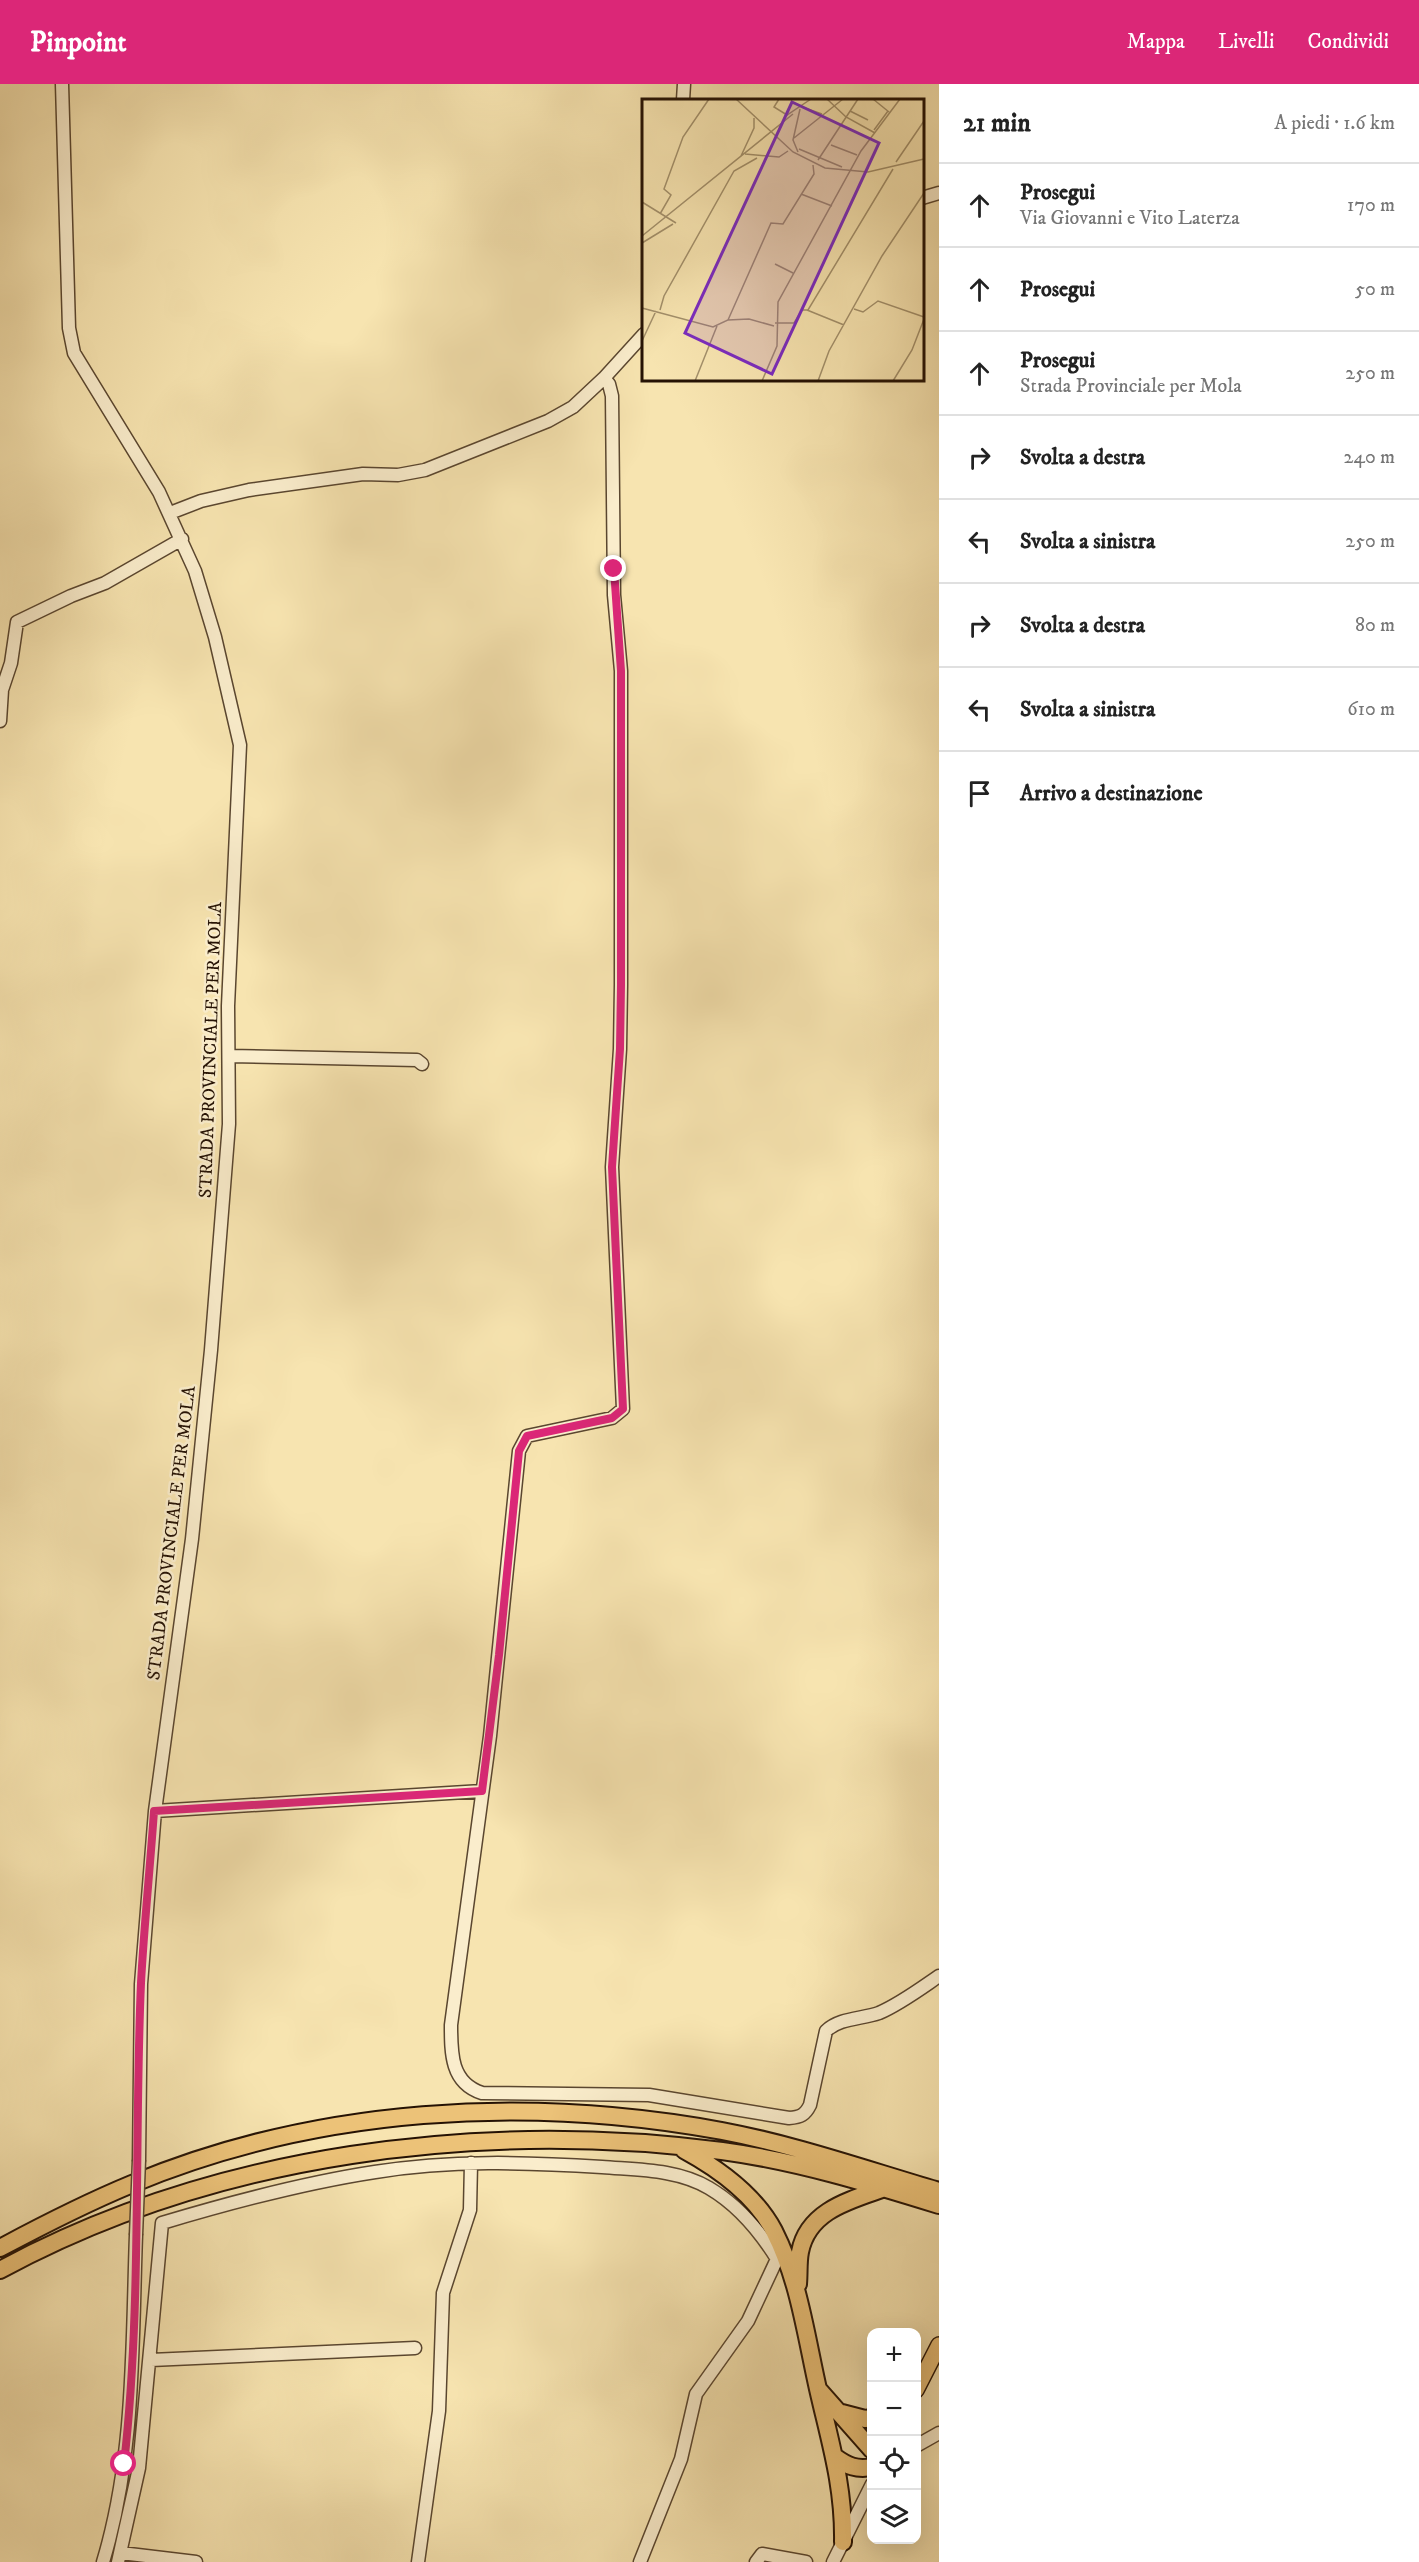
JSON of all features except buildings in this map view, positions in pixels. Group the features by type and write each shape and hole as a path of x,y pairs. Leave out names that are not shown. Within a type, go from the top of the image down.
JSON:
{"highway":[{"path":"0,2248 116,2191 200,2160 290,2135 381,2119 432,2114 569,2112 658,2120 794,2148 939,2191"},
{"path":"0,2270 42,2247 165,2198 260,2172 348,2157 467,2143 532,2139 588,2140 724,2151 784,2162 885,2188 939,2205"},
{"path":"678,2147 707,2163 745,2192 774,2231 798,2291 818,2390 835,2457 844,2507 843,2542"},
{"path":"798,2291 800,2250 811,2226 821,2215 836,2207 885,2188"},
{"path":"818,2390 842,2413 867,2444"},
{"path":"842,2413 867,2419"},
{"path":"835,2457 846,2465 867,2468"}],"main road":[{"path":"920,2382 939,2345"}],"street":[{"name":"STRADA PROVINCIALE PER MOLA","path":"62,84 69,328 74,353 139,457 182,539 195,571 211,626 240,745 228,1006 229,1124 212,1350 192,1539 154,1811 141,1984 139,2160 129,2416 124,2464 102,2562"},
{"path":"683,99 684,84"},
{"path":"924,197 939,193"},
{"path":"170,513 201,501 249,490 363,474 398,475 425,470 548,421 573,407 604,378 642,336"},
{"path":"604,378 609,384 612,396 614,595 621,671 620,1006 612,1167 623,1409 612,1418 527,1436 521,1443 499,1655 451,2025 451,2044 457,2072 462,2083 482,2093 649,2095 789,2118 799,2117 806,2114 810,2105 826,2031 833,2025 878,2013 894,2006 939,1976"},
{"path":"0,721 2,690 11,663 18,622 71,596 105,583 182,539"},
{"path":"229,1056 417,1060 422,1064"},
{"path":"154,1811 482,1791"},
{"path":"418,2562 439,2411 443,2293 470,2210 471,2163"},
{"path":"196,2562 120,2557 139,2468 151,2360 162,2223 226,2204 322,2181 377,2171 471,2163 556,2164 673,2174 707,2187 737,2208 761,2233 777,2259 748,2321 696,2394 681,2459 640,2562"},
{"path":"151,2360 415,2348"},
{"path":"921,2443 939,2433"},
{"path":"833,2562 869,2490"},
{"path":"756,2562 762,2554 806,2562"}],"route":[{"path":"124,2464 129,2416 139,2160 141,1984 154,1811 482,1791 490,1736 521,1443 527,1436 612,1418 623,1409 612,1167 620,1049 621,985 619,839 621,671 614,569"}]}
